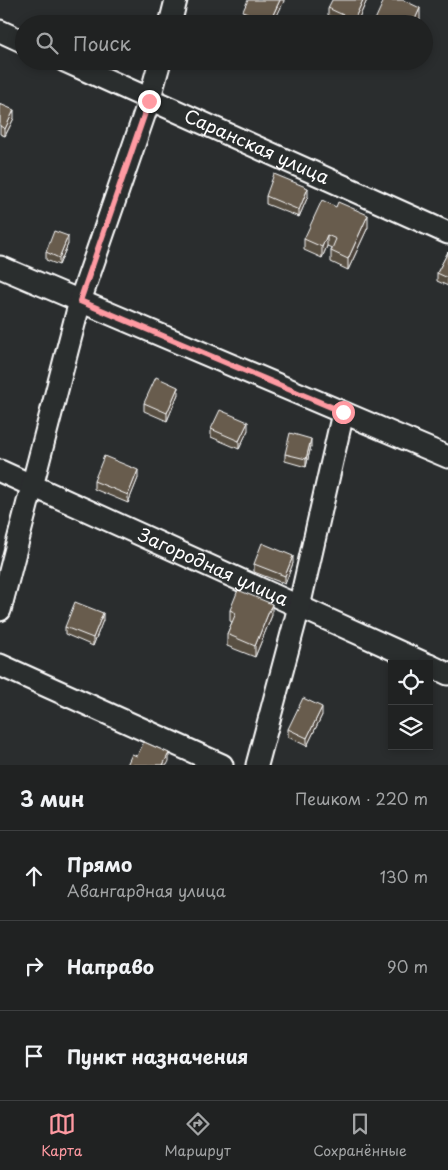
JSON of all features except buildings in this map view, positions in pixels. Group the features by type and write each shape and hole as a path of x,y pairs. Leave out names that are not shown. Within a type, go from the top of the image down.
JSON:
{"street":[{"path":"172,15 176,0"},
{"path":"0,31 15,38"},
{"name":"Саранская улица","path":"84,70 149,101 448,233"},
{"path":"0,610 80,301 149,101 158,70"},
{"path":"0,267 448,457"},
{"path":"258,765 299,607 343,412"},
{"name":"Загородная улица","path":"0,471 417,660"},
{"path":"0,665 222,765"},
{"path":"433,667 448,674"}],"route":[{"path":"149,101 80,301 343,412"}]}
